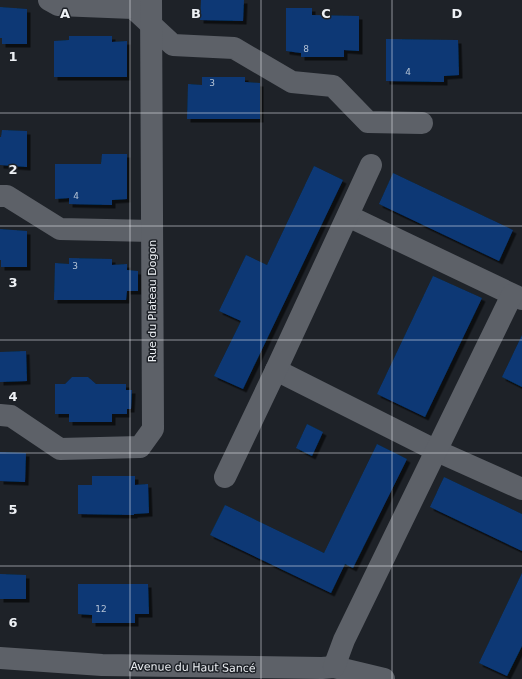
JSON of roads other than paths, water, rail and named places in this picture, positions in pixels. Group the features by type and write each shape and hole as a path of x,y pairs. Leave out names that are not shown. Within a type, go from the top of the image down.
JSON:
{"street":[{"path":"48,0 58,5 133,8 174,45 234,48 292,82 333,86 368,122 422,123"},
{"name":"Rue du Plateau Dogon","path":"0,416 11,416 60,449 140,447 153,429 151,0"},
{"path":"224,477 276,370 371,165"},
{"path":"0,196 7,196 60,229 152,231"},
{"path":"334,667 344,640 437,450 517,297 348,216"},
{"path":"276,370 437,450 522,489"},
{"name":"Avenue du Haut Sancé","path":"0,658 102,665 334,667 384,679"}]}
